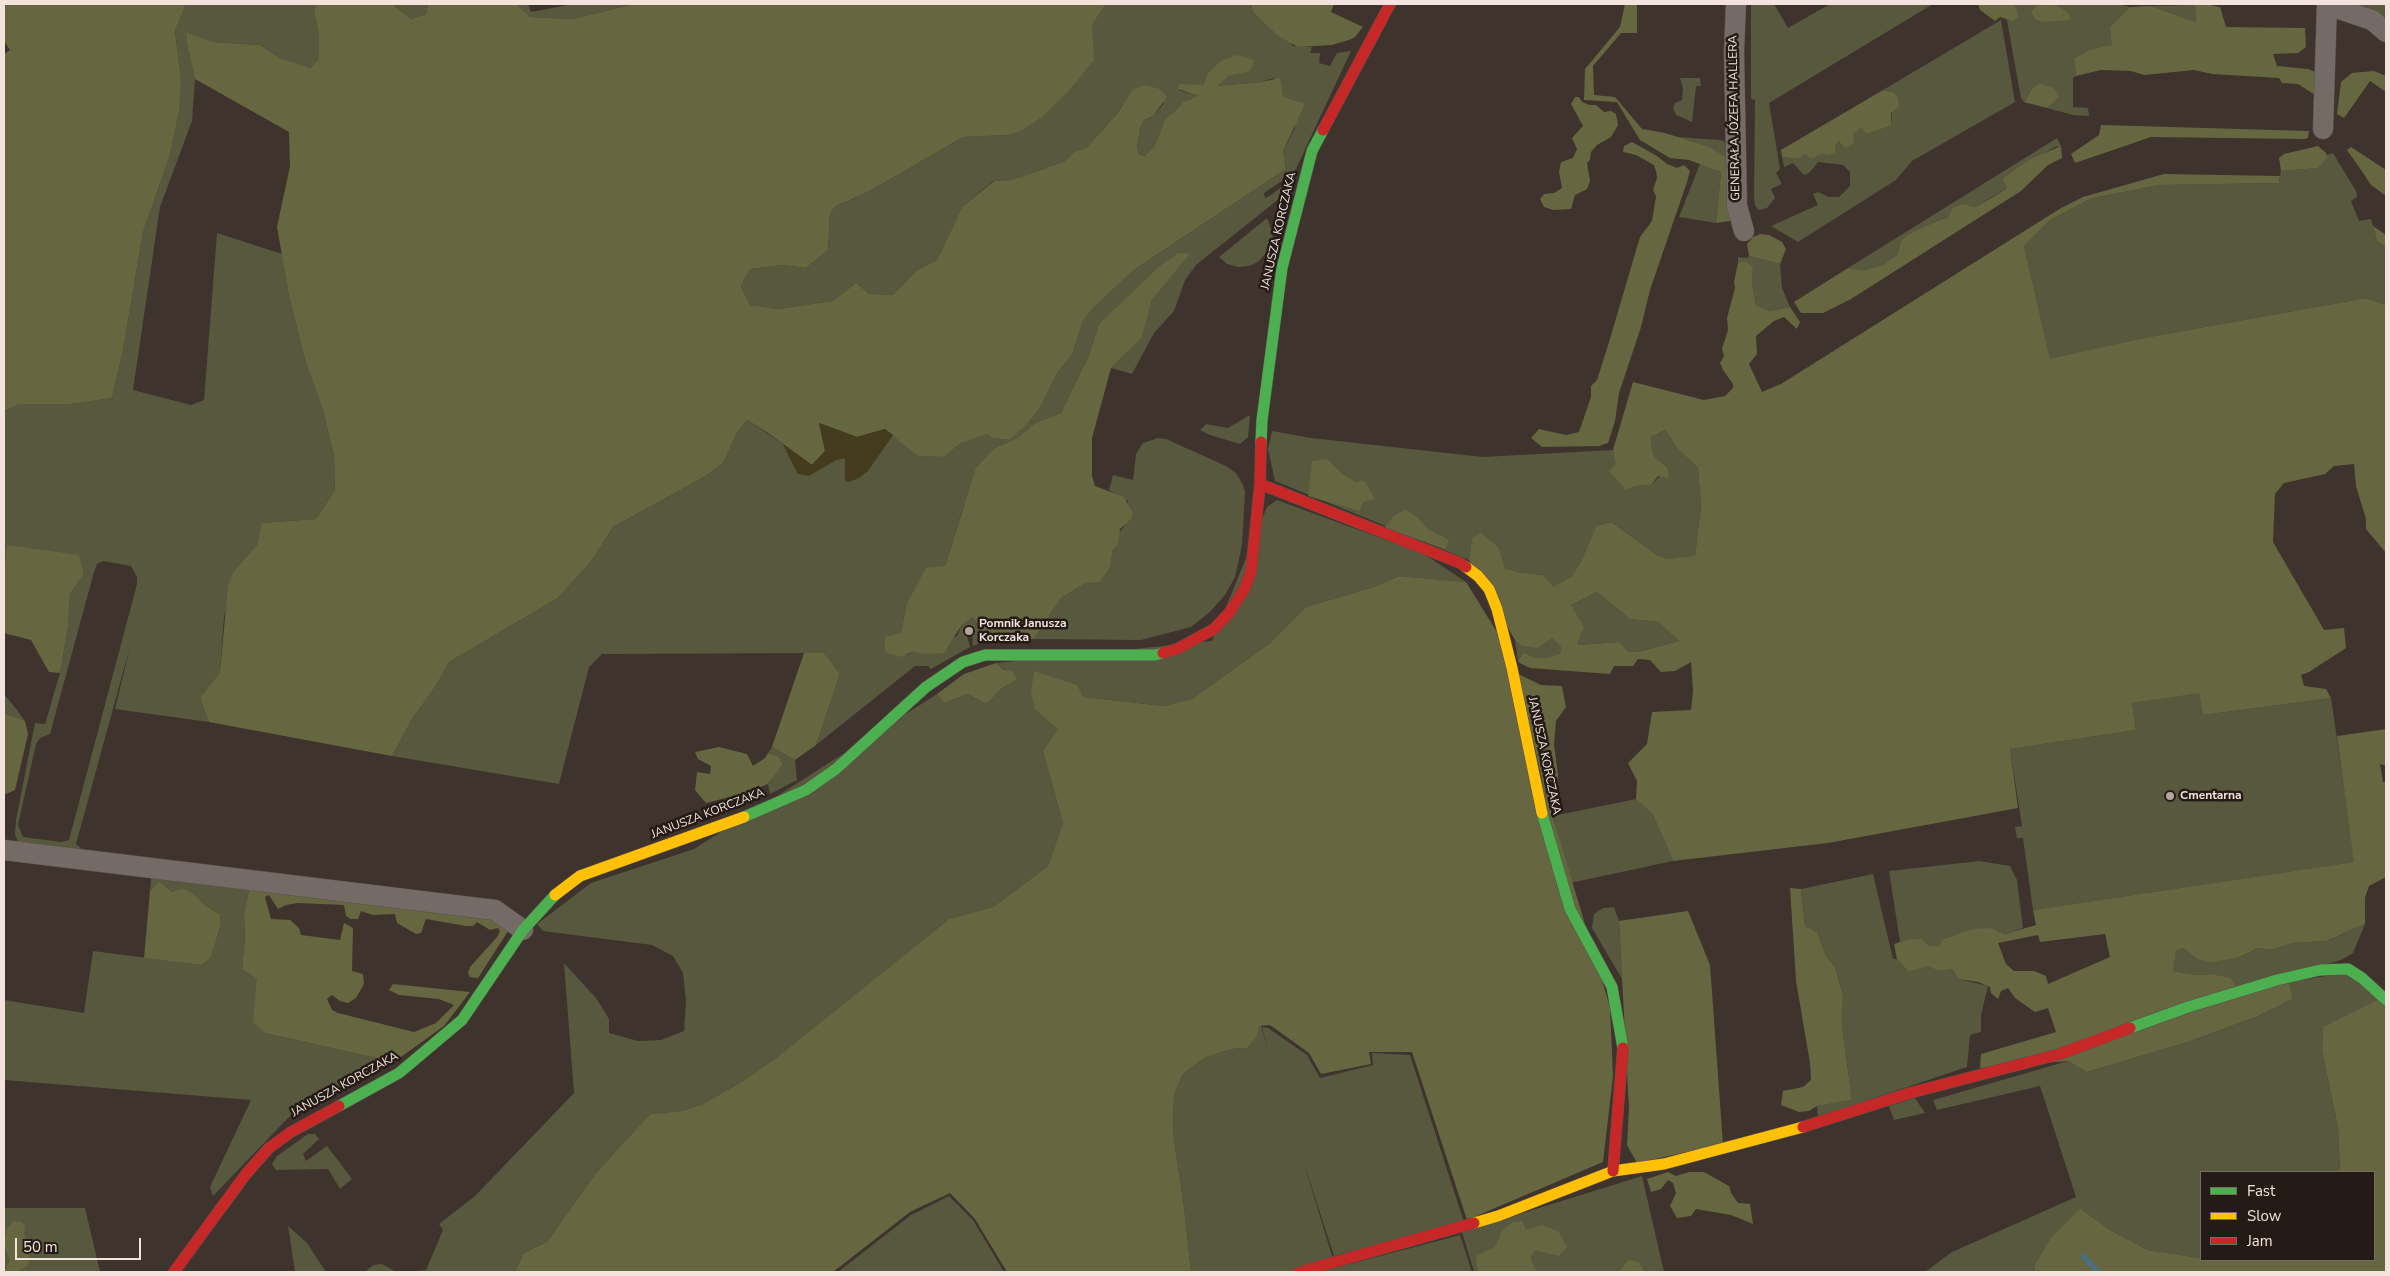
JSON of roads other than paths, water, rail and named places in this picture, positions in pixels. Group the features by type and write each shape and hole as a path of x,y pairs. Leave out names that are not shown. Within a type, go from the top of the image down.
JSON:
{"street":[{"name":"JANUSZA KORCZAKA","path":"174,1272 246,1174 269,1148 290,1132 399,1073 436,1045 462,1020 523,930 561,888 580,876 737,820 806,790 851,756 926,687 963,662 985,655 1155,655 1177,649 1214,629 1229,613 1244,590 1251,572 1260,484 1262,420 1282,268 1312,151 1390,4"},
{"name":"GENERAŁA JÓZEFA HALLERA","path":"1736,4 1734,42 1736,206 1744,231"},
{"path":"2323,129 2327,4 2372,20 2386,32"},
{"name":"JANUSZA KORCZAKA","path":"1260,484 1460,563 1478,576 1489,589 1498,609 1542,812 1570,909 1612,987 1623,1049 1613,1171"},
{"path":"4,850 495,910 523,930"},
{"path":"1300,1272 1498,1216 1613,1171 1664,1164 1830,1119 1910,1093 2060,1054 2188,1007 2277,980 2320,970 2348,969 2362,978 2386,1000"}],"waterway":[{"path":"2083,1256 2098,1272"}],"place":[{"name":"Pomnik Janusza Korczaka","path":"969,631"},
{"name":"Cmentarna","path":"2170,796"}]}
